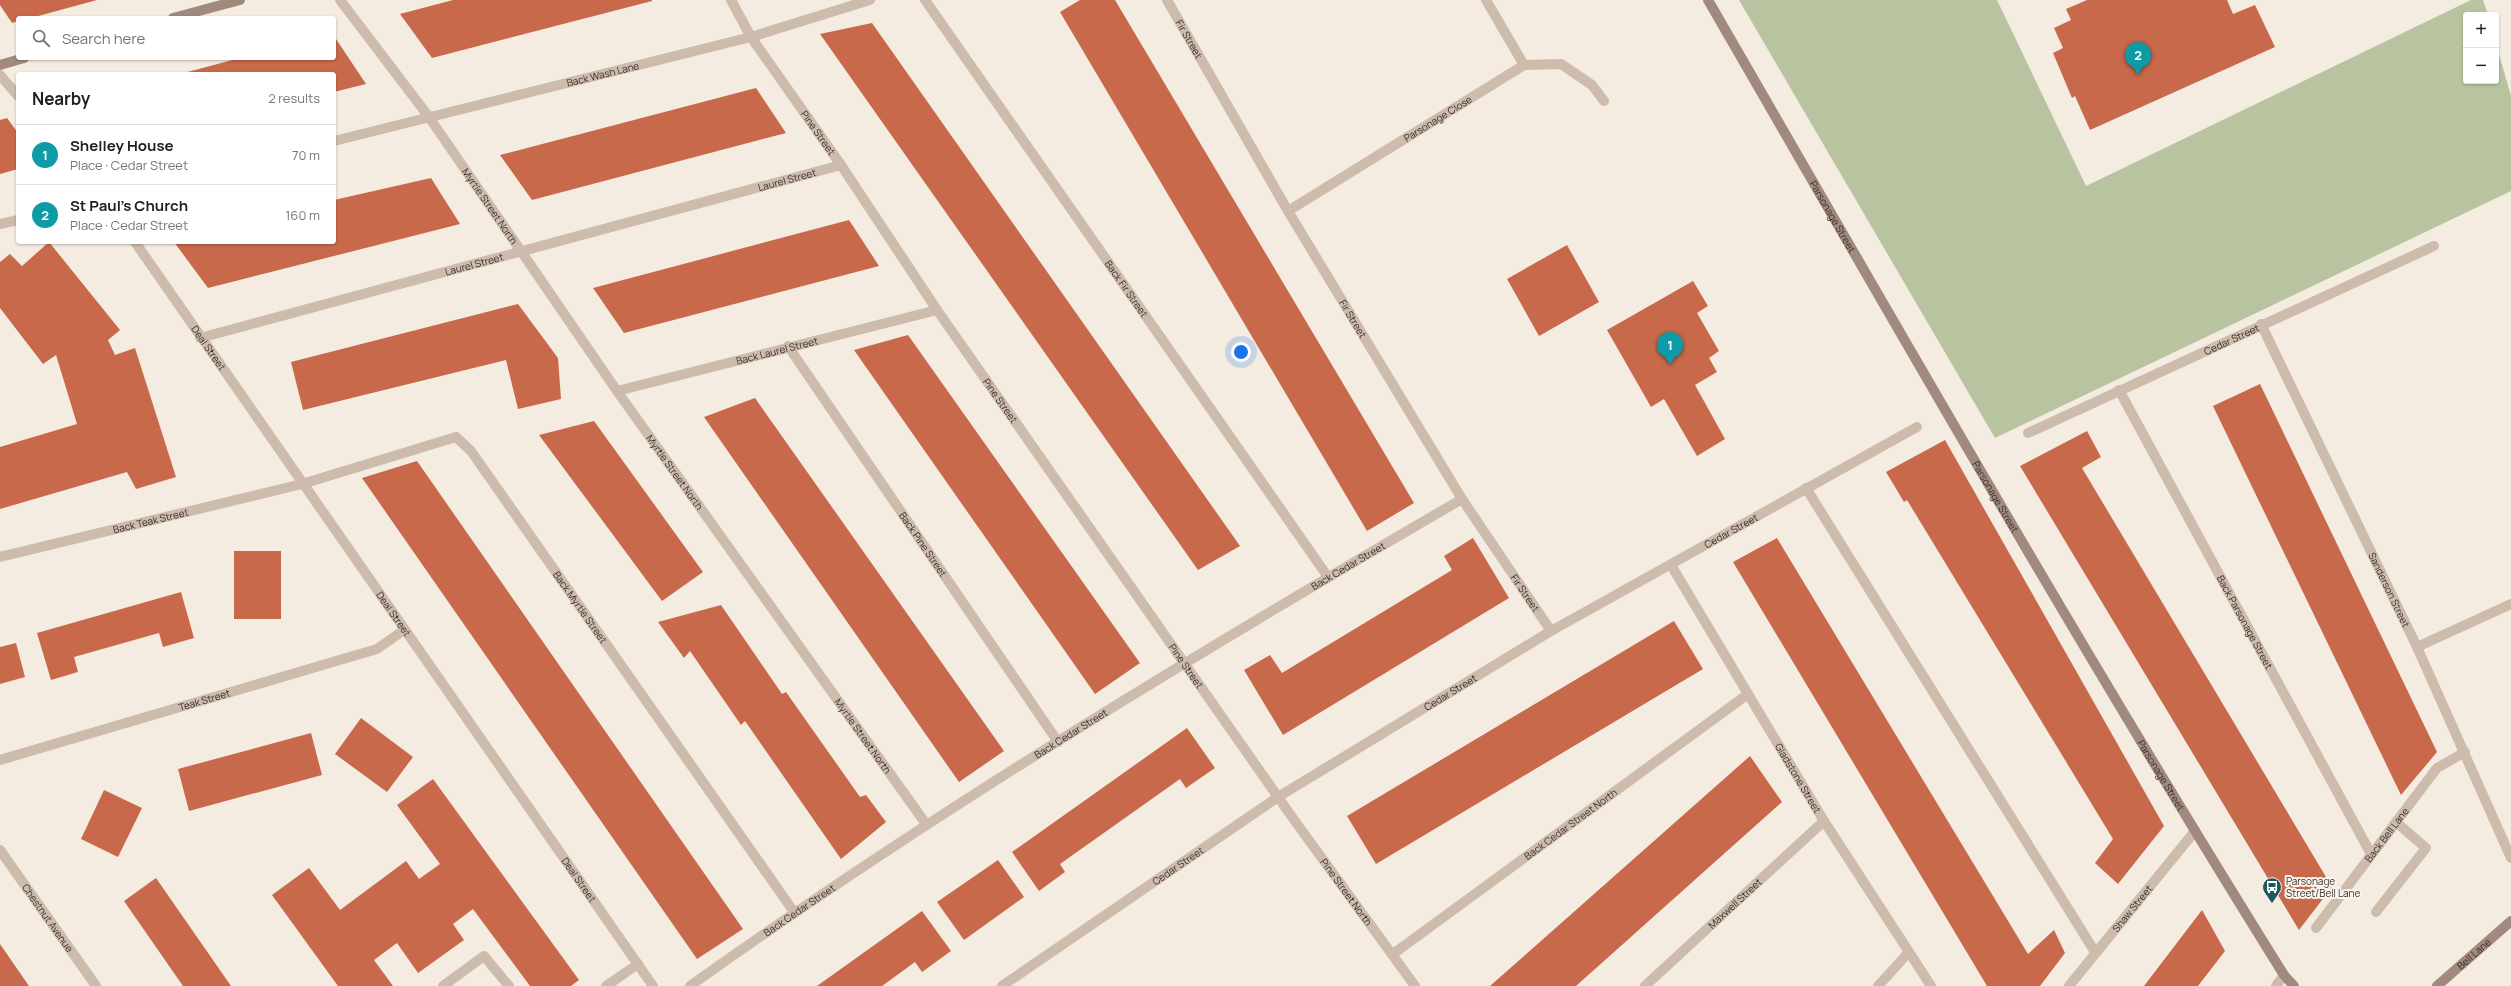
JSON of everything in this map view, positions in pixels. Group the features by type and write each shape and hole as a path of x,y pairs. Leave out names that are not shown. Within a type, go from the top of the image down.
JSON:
{"main road":[{"path":"180,16 240,0"},
{"name":"Parsonage Street","path":"1708,0 1974,460 2195,831 2284,975 2294,986"},
{"path":"0,65 17,60"},
{"name":"Bell Lane","path":"2436,986 2511,921"}],"street":[{"name":"Myrtle Street North","path":"340,0 429,117 617,391 926,824"},
{"name":"Pine Street","path":"731,0 751,37 841,165 937,310 1278,797"},
{"name":"Back Wash Lane","path":"336,140 751,37 870,0"},
{"name":"Back Fir Street","path":"925,0 1328,577"},
{"name":"Fir Street","path":"1167,0 1288,211 1462,499 1551,631"},
{"path":"1486,0 1524,65 1561,64 1592,85 1604,101"},
{"name":"Parsonage Close","path":"1288,211 1524,65"},
{"path":"0,75 16,94"},
{"name":"Laurel Street","path":"200,338 841,165"},
{"path":"0,224 16,220"},
{"name":"Deal Street","path":"136,244 200,338 653,986"},
{"name":"Cedar Street","path":"2028,433 2261,324 2434,246"},
{"name":"Back Laurel Street","path":"617,391 788,346 937,310"},
{"name":"Sanderson Street","path":"2261,324 2417,647 2511,858"},
{"name":"Back Pine Street","path":"788,346 1058,742"},
{"name":"Back Parsonage Street","path":"2119,390 2372,854"},
{"name":"Cedar Street","path":"1002,986 1278,797 1551,631 1917,427"},
{"name":"Back Myrtle Street","path":"302,484 456,437 471,450 794,912"},
{"name":"Back Teak Street","path":"0,557 302,484"},
{"path":"1806,488 2095,952"},
{"name":"Back Cedar Street","path":"690,986 794,912 926,824 1184,662 1462,499"},
{"name":"Gladstone Street","path":"1671,565 1824,822 1931,986"},
{"path":"2417,647 2511,604"},
{"name":"Teak Street","path":"0,760 377,649 404,630"},
{"name":"Back Cedar Street North","path":"1393,954 1748,694"},
{"name":"Back Bell Lane","path":"2316,928 2438,768 2465,752"},
{"name":"Pine Street North","path":"1278,797 1415,986"},
{"name":"Maxwell Street","path":"1645,986 1824,822"},
{"path":"2376,912 2426,848 2396,822"},
{"name":"Shaw Street","path":"2069,986 2095,952 2195,831"},
{"name":"Chestnut Avenue","path":"0,850 96,986"},
{"path":"1878,986 1909,952"},
{"path":"443,986 484,956 509,986"},
{"path":"606,986 638,964"},
{"path":"2276,986 2284,975"}],"green space":[{"path":"1739,0 1997,0 2086,186 2471,0 2483,0 2487,12 2463,12 2463,84 2499,84 2499,54 2511,96 2511,191 1995,438"}],"building":[{"path":"0,0 97,0 38,16 16,16 16,22 12,23 0,5"},
{"path":"453,0 652,1 432,58 400,14"},
{"path":"1080,0 1115,0 1414,503 1367,531 1060,12"},
{"path":"2087,0 2227,0 2233,14 2255,5 2275,47 2090,130 2075,96 2072,98 2053,53 2063,48 2054,28 2071,20 2066,9"},
{"path":"872,23 1240,546 1198,570 820,34"},
{"path":"336,39 366,84 336,92 336,72 188,72 232,60 336,60"},
{"path":"756,88 786,133 532,200 500,155"},
{"path":"7,118 16,130 16,170 0,174 0,120"},
{"path":"431,178 460,224 208,288 175,244 336,244 336,200"},
{"path":"849,220 879,266 624,333 593,288"},
{"path":"47,244 51,244 120,330 108,340 115,355 135,348 176,477 136,489 127,472 0,509 0,447 77,424 56,355 43,364 0,308 0,262 10,254 22,266"},
{"path":"1567,245 1599,302 1539,336 1507,279"},
{"path":"1693,281 1708,306 1697,313 1719,351 1709,358 1717,372 1695,385 1725,439 1697,456 1664,399 1651,407 1607,330"},
{"path":"518,304 558,358 561,399 518,409 506,360 303,410 291,362"},
{"path":"908,335 1140,663 1095,694 854,350"},
{"path":"2260,384 2437,752 2401,795 2213,406"},
{"path":"755,398 1004,751 959,782 704,417"},
{"path":"594,421 703,572 662,601 539,435"},
{"path":"2087,431 2101,457 2082,468 2332,887 2299,930 2020,466"},
{"path":"1945,440 2164,826 2118,884 2095,863 2113,839 1907,500 1904,502 1886,472"},
{"path":"417,461 743,929 697,959 362,478"},
{"path":"1473,538 1509,598 1283,735 1244,670 1270,655 1282,673 1452,570 1444,556"},
{"path":"1777,538 2028,954 2054,930 2065,953 2040,986 1987,986 1733,562"},
{"path":"234,551 281,551 281,619 234,619"},
{"path":"181,592 194,638 163,647 159,633 74,657 78,672 51,680 37,633"},
{"path":"721,605 782,694 786,692 860,797 866,795 886,822 841,859 745,721 741,725 690,651 684,658 658,622"},
{"path":"1674,621 1703,669 1376,864 1347,816"},
{"path":"16,643 25,677 0,684 0,647"},
{"path":"361,718 413,757 387,792 335,754"},
{"path":"1187,728 1215,768 1186,788 1180,779 1060,864 1065,872 1039,891 1012,852"},
{"path":"311,733 322,775 189,811 178,769"},
{"path":"1750,756 1782,802 1576,986 1490,986"},
{"path":"433,779 579,980 571,986 530,986 473,909 453,924 464,940 418,973 397,943 374,960 393,986 338,986 272,895 309,868 340,910 406,861 419,879 440,864 397,805"},
{"path":"104,790 142,808 118,857 81,839"},
{"path":"998,860 1024,897 964,940 937,902"},
{"path":"156,878 231,986 183,986 124,901"},
{"path":"2202,910 2225,951 2198,986 2144,986"},
{"path":"922,911 951,951 922,972 915,962 882,986 817,986"},
{"path":"0,944 29,986 0,986"}],"place":[{"name":"St Paul's Church","path":"2138,75"},
{"name":"Shelley House","path":"1670,365"},
{"name":"Parsonage Street/Bell Lane","path":"2272,904"}]}
